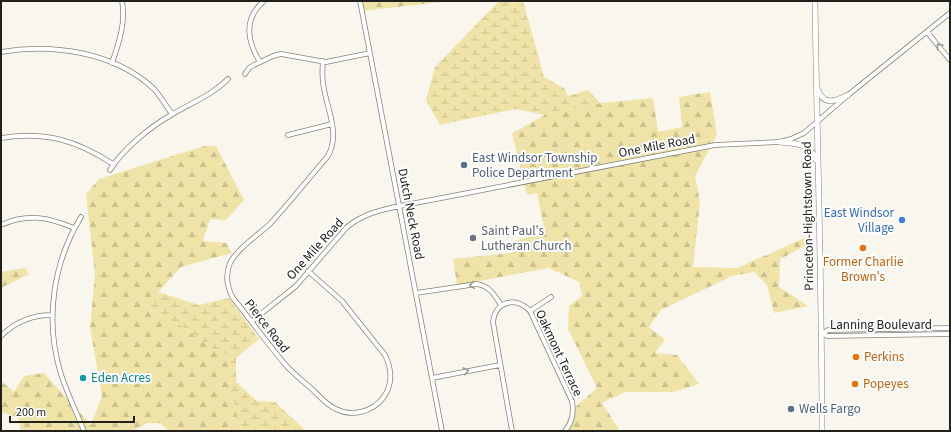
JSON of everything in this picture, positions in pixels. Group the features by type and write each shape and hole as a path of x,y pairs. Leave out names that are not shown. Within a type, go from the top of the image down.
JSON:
{"main road":[{"name":"Princeton-Hightstown Road","path":"815,1 817,168 822,334 822,431"},
{"path":"816,85 822,98 832,102 848,95"},
{"path":"779,142 798,144 807,148 813,154 817,168"}],"street":[{"path":"112,63 121,35 123,15 122,1"},
{"path":"260,62 252,49 249,29 256,9 264,1"},
{"name":"Dutch Neck Road","path":"360,1 442,431"},
{"name":"One Mile Road","path":"252,322 289,292 343,230 354,221 369,213 716,145 779,142 798,136 950,13"},
{"path":"927,32 950,60"},
{"path":"1,52 30,49 58,50 86,54 112,63 147,83 160,96 172,114"},
{"path":"245,74 249,68 281,54 323,61 337,60 370,53"},
{"name":"Pierce Road","path":"308,271 342,301 385,355 391,371 390,383 386,394 378,404 367,410 360,412 347,412 335,408 288,367 233,298 228,287 227,274 231,262 238,252 270,223 328,156 333,141 332,124 323,88 323,61"},
{"path":"110,170 113,164 140,136 172,114 213,92 228,79"},
{"path":"288,136 332,124"},
{"path":"1,138 27,136 59,139 86,148 113,164"},
{"path":"1,225 22,218 39,217 54,220 74,228"},
{"path":"80,217 66,245 58,271 52,304 52,315 54,345 60,371 84,431"},
{"path":"416,293 477,284 482,285 491,291 501,305 496,312 493,322 512,431"},
{"path":"530,311 551,297"},
{"name":"Oakmont Terrace","path":"501,305 515,302 524,305 530,311 572,401 572,419 565,431"},
{"path":"1,336 22,321 36,316 52,315"},
{"name":"Lanning Boulevard","path":"822,334 828,330 950,328"},
{"name":"Lanning Boulevard","path":"822,334 828,336 950,334"},
{"path":"432,378 500,365"}],"green space":[{"path":"359,1 450,1 361,11"},
{"path":"499,1 511,1 513,3 523,1 544,77 564,88 568,96 588,90 600,103 545,115 515,109 440,125 426,100 435,67"},
{"path":"710,92 717,135 695,176 700,202 693,267 737,268 807,237 807,245 780,259 779,287 808,306 774,313 767,285 754,272 732,276 661,310 649,327 665,340 655,353 677,355 699,384 673,392 625,392 602,403 620,431 562,431 573,409 597,388 568,329 569,306 582,296 579,282 549,268 457,285 453,259 512,253 510,242 545,233 537,193 527,195 512,133 545,115 600,103 653,98 658,132 682,127 679,97"},
{"path":"204,146 216,146 244,200 226,220 210,219 203,241 226,243 232,253 181,267 158,292 141,305 183,327 213,349 231,356 230,381 240,431 169,431 160,423 147,423 133,431 21,431 18,418 1,412 1,381 14,392 24,376 44,373 91,425 102,396 90,327 95,274 86,194 99,179"},
{"path":"25,268 29,274 1,288 1,272"},
{"path":"158,292 199,305 229,298 259,339 236,358 236,382 257,401 275,402 306,431 240,431 230,381 231,356 213,349 183,327 141,305"}],"place":[{"name":"East Windsor Township Police Department","path":"464,165"},
{"name":"East Windsor Village","path":"902,220"},
{"name":"Saint Paul's Lutheran Church","path":"473,238"},
{"name":"Former Charlie Brown's","path":"863,248"},
{"name":"Perkins","path":"856,357"},
{"name":"Eden Acres","path":"83,378"},
{"name":"Popeyes","path":"855,384"},
{"name":"Wells Fargo","path":"791,409"}]}
